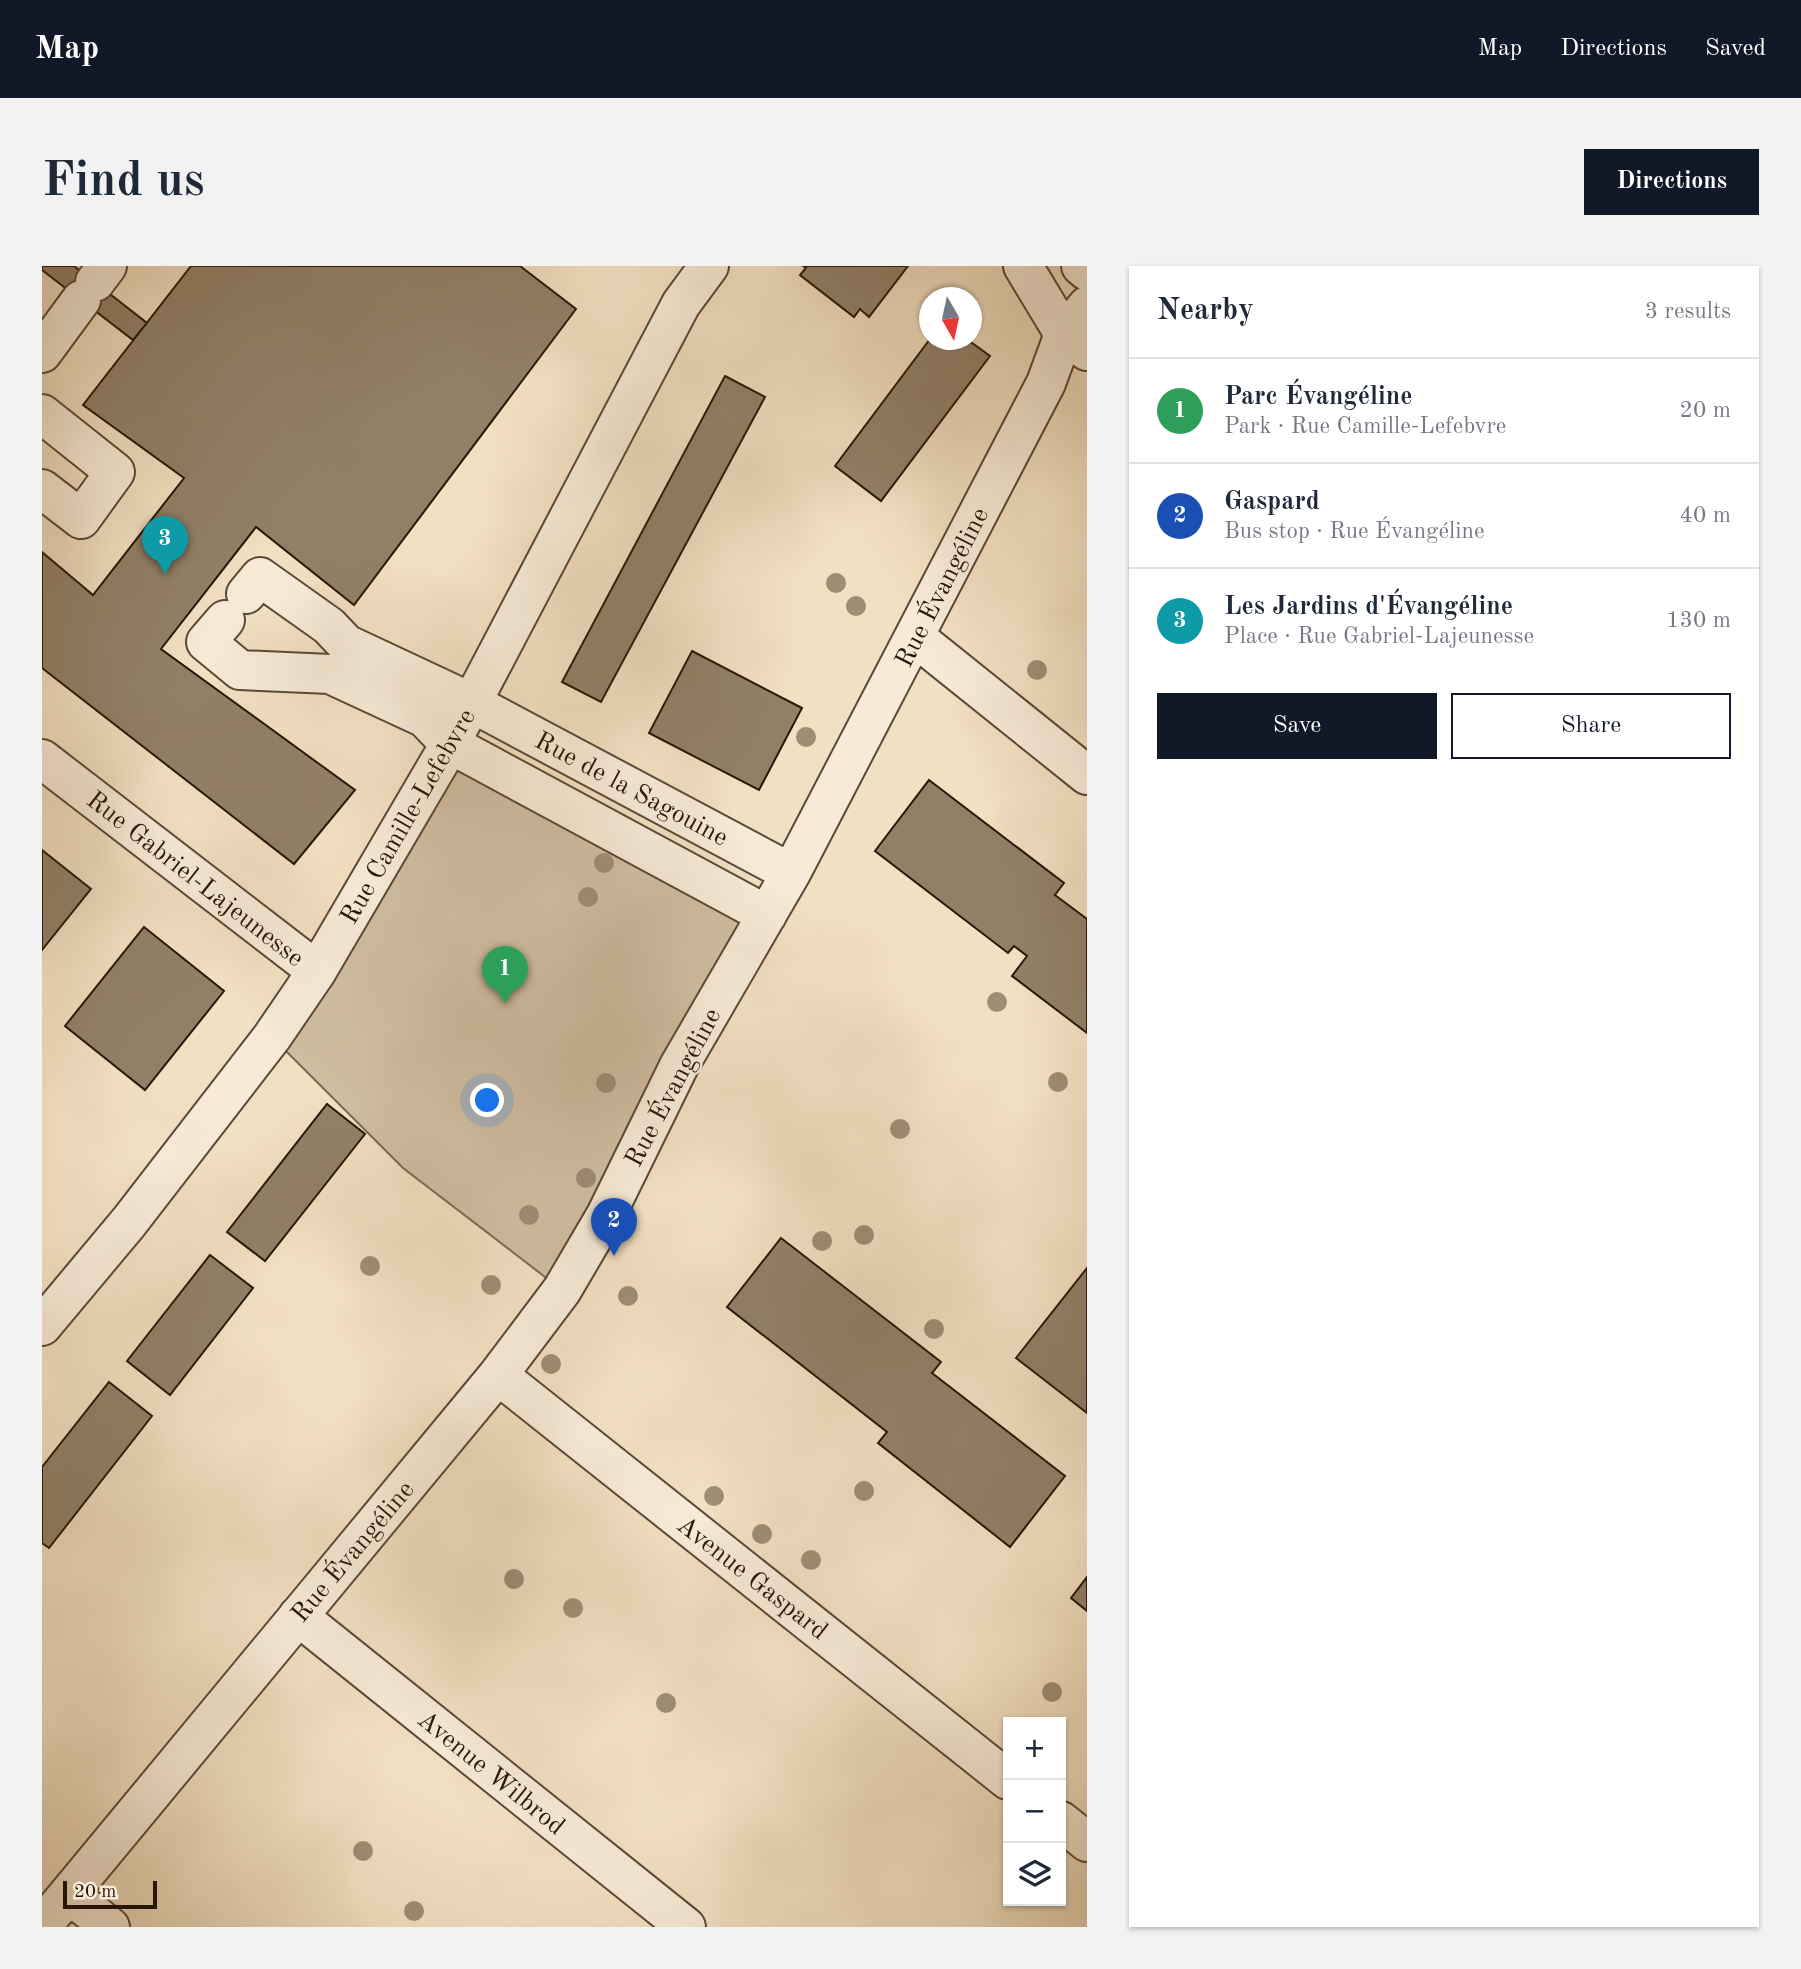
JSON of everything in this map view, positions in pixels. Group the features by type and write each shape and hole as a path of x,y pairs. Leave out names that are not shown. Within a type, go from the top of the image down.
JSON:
{"street":[{"name":"Rue Camille-Lefebvre","path":"42,1326 129,1222 272,1037 317,971 450,744 681,304 709,266"},
{"path":"1023,266 1079,331"},
{"path":"1081,266 1087,271"},
{"path":"42,353 96,277"},
{"name":"Rue Évangéline","path":"42,1926 498,1375 562,1290 606,1215 680,1066 791,873 1046,383 1079,331"},
{"path":"42,414 115,472 81,519 42,489"},
{"path":"260,577 329,626 338,659 240,670 206,642 260,577"},
{"path":"915,637 1087,775"},
{"name":"Rue de la Sagouine","path":"338,659 472,703 791,873"},
{"name":"Rue de la Sagouine","path":"338,659 425,718 450,744 767,915"},
{"name":"Rue Gabriel-Lajeunesse","path":"42,759 317,971"},
{"name":"Avenue Gaspard","path":"498,1375 1003,1776"},
{"name":"Avenue Wilbrod","path":"298,1616 686,1927"},
{"path":"1066,1825 1087,1842"},
{"path":"69,1894 110,1927"}],"shaded area":[{"path":"450,744 767,915 562,1290 403,1168 272,1037"}],"building":[{"path":"42,266 74,266 147,323 133,340 42,270"},
{"path":"191,266 520,266 576,309 354,605 256,527 161,649 355,790 294,864 42,668 42,552 93,595 184,478 83,405"},
{"path":"803,266 908,266 869,317 860,309 854,317 800,275 806,268"},
{"path":"922,350 982,350 990,356 881,501 835,466"},
{"path":"725,376 765,397 601,702 562,682"},
{"path":"692,651 802,708 759,790 649,733"},
{"path":"929,780 1064,883 1055,895 1087,919 1087,1033 1012,976 1027,956 1014,946 1008,953 875,851"},
{"path":"42,850 91,889 42,950"},
{"path":"144,927 224,991 145,1090 65,1026"},
{"path":"327,1104 365,1134 265,1261 227,1232"},
{"path":"781,1238 941,1362 932,1373 1065,1476 1010,1547 878,1443 887,1432 727,1307"},
{"path":"210,1255 253,1288 170,1395 127,1361"},
{"path":"1087,1268 1087,1413 1016,1358"},
{"path":"109,1382 152,1416 49,1548 42,1543 42,1467"},
{"path":"1087,1577 1087,1611 1071,1598"}],"place":[{"name":"Les Jardins d'Évangéline","path":"165,574"},
{"name":"Parc Évangéline","path":"505,1004"},
{"name":"Gaspard","path":"614,1256"}]}
